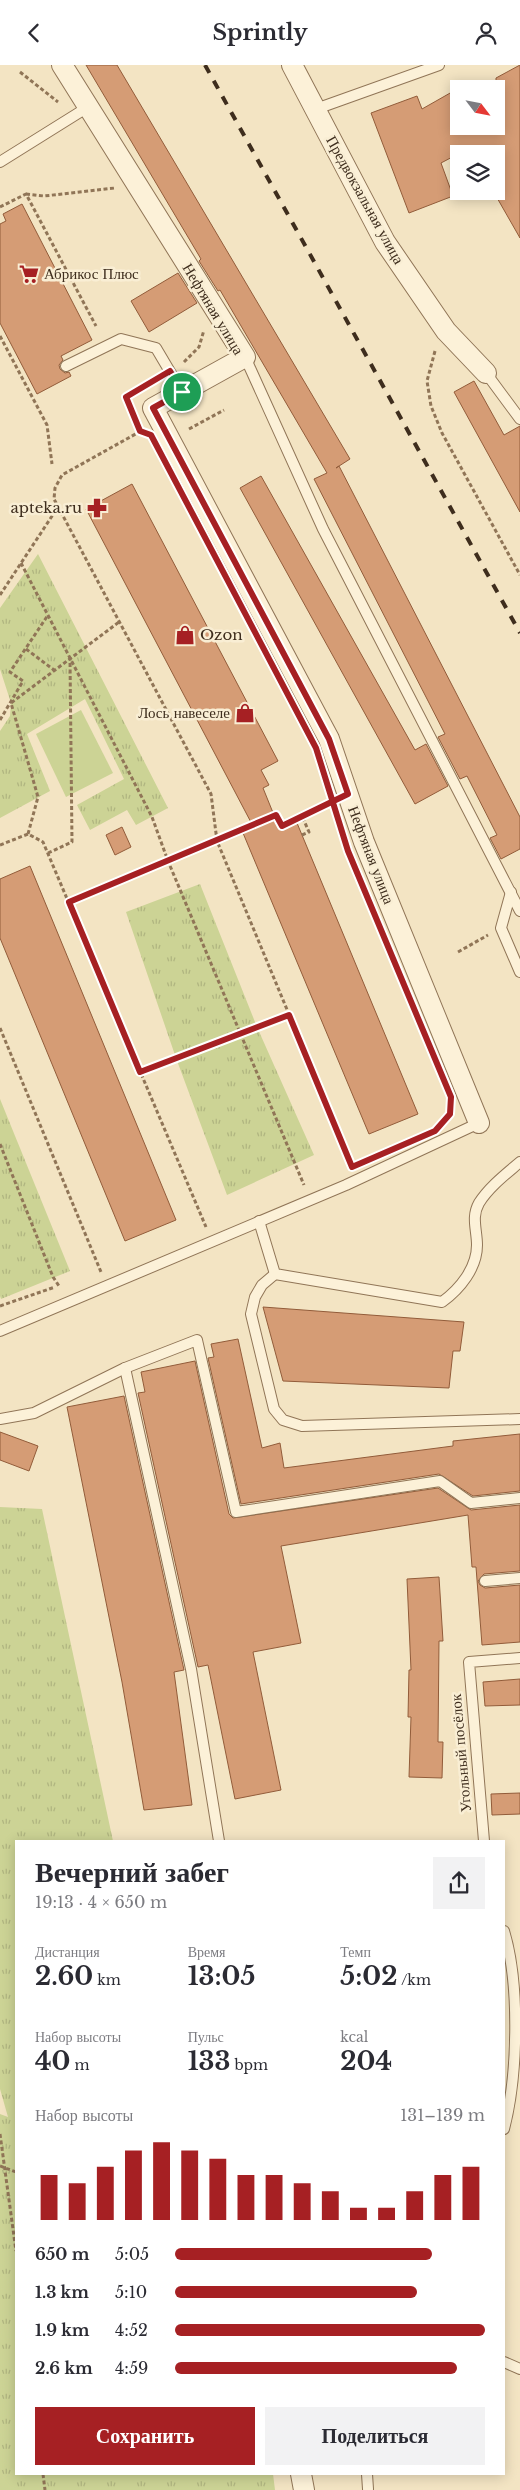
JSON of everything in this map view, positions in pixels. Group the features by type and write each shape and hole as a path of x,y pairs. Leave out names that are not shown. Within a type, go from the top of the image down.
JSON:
{"street":[{"name":"Нефтяная улица","path":"62,65 245,357 153,408 168,440 329,739 364,842 479,1123"},
{"name":"Предвокзальная улица","path":"292,65 385,242 446,331 486,373"},
{"path":"301,2475 304,2490"}],"lane":[{"path":"316,109 439,65"},
{"path":"0,162 88,107"},
{"path":"66,366 121,339 156,348 182,392"},
{"path":"245,357 323,529 520,911"},
{"path":"486,373 520,419"},
{"path":"510,893 501,929 520,972"},
{"path":"0,1331 346,1185 479,1123"},
{"path":"520,1162 495,1184 479,1204 474,1225 477,1246 468,1275 455,1293 442,1302 275,1274 262,1285 255,1297 251,1314 274,1409 283,1420 302,1427 520,1419"},
{"path":"259,1221 275,1274"},
{"path":"0,1419 34,1413 125,1368 197,1340 236,1512 440,1481 471,1503 520,1497"},
{"path":"125,1368 191,1669 219,1840"},
{"path":"485,1581 520,1578"},
{"name":"Угольный посёлок","path":"484,1840 469,1663 520,1658"},
{"path":"505,1934 511,1952 516,2027 511,2103 505,2125"},
{"path":"505,2362 520,2369"},
{"path":"366,2475 368,2489"}],"path":[{"path":"0,207 26,194 44,196 122,188"},
{"path":"26,194 96,327"},
{"path":"132,411 126,397 179,366 199,347 204,329 203,321"},
{"path":"446,331 437,346 427,381 431,406 442,433 520,575"},
{"path":"0,336 47,425 52,464"},
{"path":"168,440 224,410"},
{"path":"138,424 140,431"},
{"path":"140,431 145,433"},
{"path":"140,431 62,475 55,488 54,499 211,794 217,841 352,1167 360,1163"},
{"path":"0,595 58,507"},
{"path":"21,563 152,817 168,861 304,1185"},
{"path":"0,720 23,681 10,672 48,615"},
{"path":"11,703 119,622"},
{"path":"26,649 54,670"},
{"path":"48,853 72,842 70,657"},
{"path":"11,703 38,797 28,834"},
{"path":"69,902 276,815 282,826 333,802 335,810"},
{"path":"302,816 309,832 302,835"},
{"path":"0,845 28,834 43,842 212,1241"},
{"path":"140,1072 289,1015"},
{"path":"0,1028 107,1287"},
{"path":"0,1144 53,1277 59,1286"},
{"path":"0,1306 67,1283"},
{"path":"0,2134 15,2243"},
{"path":"0,2166 15,2172"},
{"path":"43,2475 45,2490"}],"green space":[{"path":"38,554 168,808 136,825 127,810 90,830 77,805 124,779 85,699 27,734 50,791 0,818 0,731 10,716 11,703 0,669 0,608"},
{"path":"81,710 113,773 66,797 36,734"},
{"path":"200,884 257,1027 314,1155 227,1195 176,1058 126,912"},
{"path":"0,1099 70,1271 1,1299 0,1296"},
{"path":"0,1507 42,1509 113,1840 15,1840 15,2475 273,2475 275,2490 0,2490 0,2114 8,2117 0,2089"}],"building":[{"path":"86,65 117,65 350,459 339,466 520,817 520,849 501,859 490,838 497,835 467,776 460,779 438,737 445,734 314,479 327,473 220,290 218,291 199,261 201,259"},
{"path":"520,65 520,238 498,200 505,200 505,145 450,145 450,158 441,163 450,188 450,197 409,213 371,113 417,96 422,109 450,93 450,135 505,135 505,80 496,80 496,78"},
{"name":"Абрикос Плюс","path":"22,204 92,340 61,356 63,360 59,365 60,369 65,373 69,372 71,376 37,394 0,323 0,224 6,221 3,214"},
{"path":"178,273 197,303 149,332 131,301"},
{"path":"474,381 504,435 520,426 520,512 454,392"},
{"path":"261,476 415,750 426,744 448,786 415,804 240,488"},
{"path":"132,484 278,761 261,770 269,785 263,788 280,830 297,823 418,1114 369,1134 243,833 254,828 86,509"},
{"path":"122,827 131,847 115,855 106,835"},
{"path":"30,866 176,1220 125,1241 0,938 0,879"},
{"path":"263,1307 464,1322 460,1351 453,1351 449,1388 283,1381"},
{"path":"238,1339 262,1448 280,1443 284,1468 453,1446 453,1441 520,1434 520,1491 473,1496 439,1474 241,1504 208,1358 214,1357 211,1344"},
{"path":"195,1361 229,1514 233,1518 438,1488 471,1510 520,1505 520,1571 484,1574 478,1581 485,1588 520,1585 520,1642 482,1645 476,1567 472,1567 468,1515 281,1546 301,1643 253,1652 281,1790 235,1799 208,1665 198,1667 138,1393 145,1392 141,1372"},
{"path":"124,1396 184,1670 174,1672 192,1805 144,1810 122,1682 67,1407"},
{"path":"0,1432 38,1446 29,1471 0,1460"},
{"path":"439,1577 443,1641 439,1641 438,1742 443,1742 442,1778 409,1777 411,1717 408,1717 409,1670 411,1670 407,1579"},
{"path":"520,1679 520,1705 485,1706 483,1682"},
{"path":"520,1793 520,1814 492,1815 491,1794"}],"railway":[{"path":"205,65 520,633"}],"place":[{"name":"Абрикос Плюс","path":"29,274"},
{"name":"apteka.ru","path":"97,508"},
{"name":"Ozon","path":"185,635"},
{"name":"Лось навеселе","path":"245,713"}],"route":[{"path":"182,392 153,408 170,444 329,739 348,794 333,802 282,826 276,815 69,902 140,1072 289,1015 352,1167 435,1131 450,1114 451,1097 348,851 333,802 316,748 151,435 140,431 126,397 170,371 182,392"}]}
